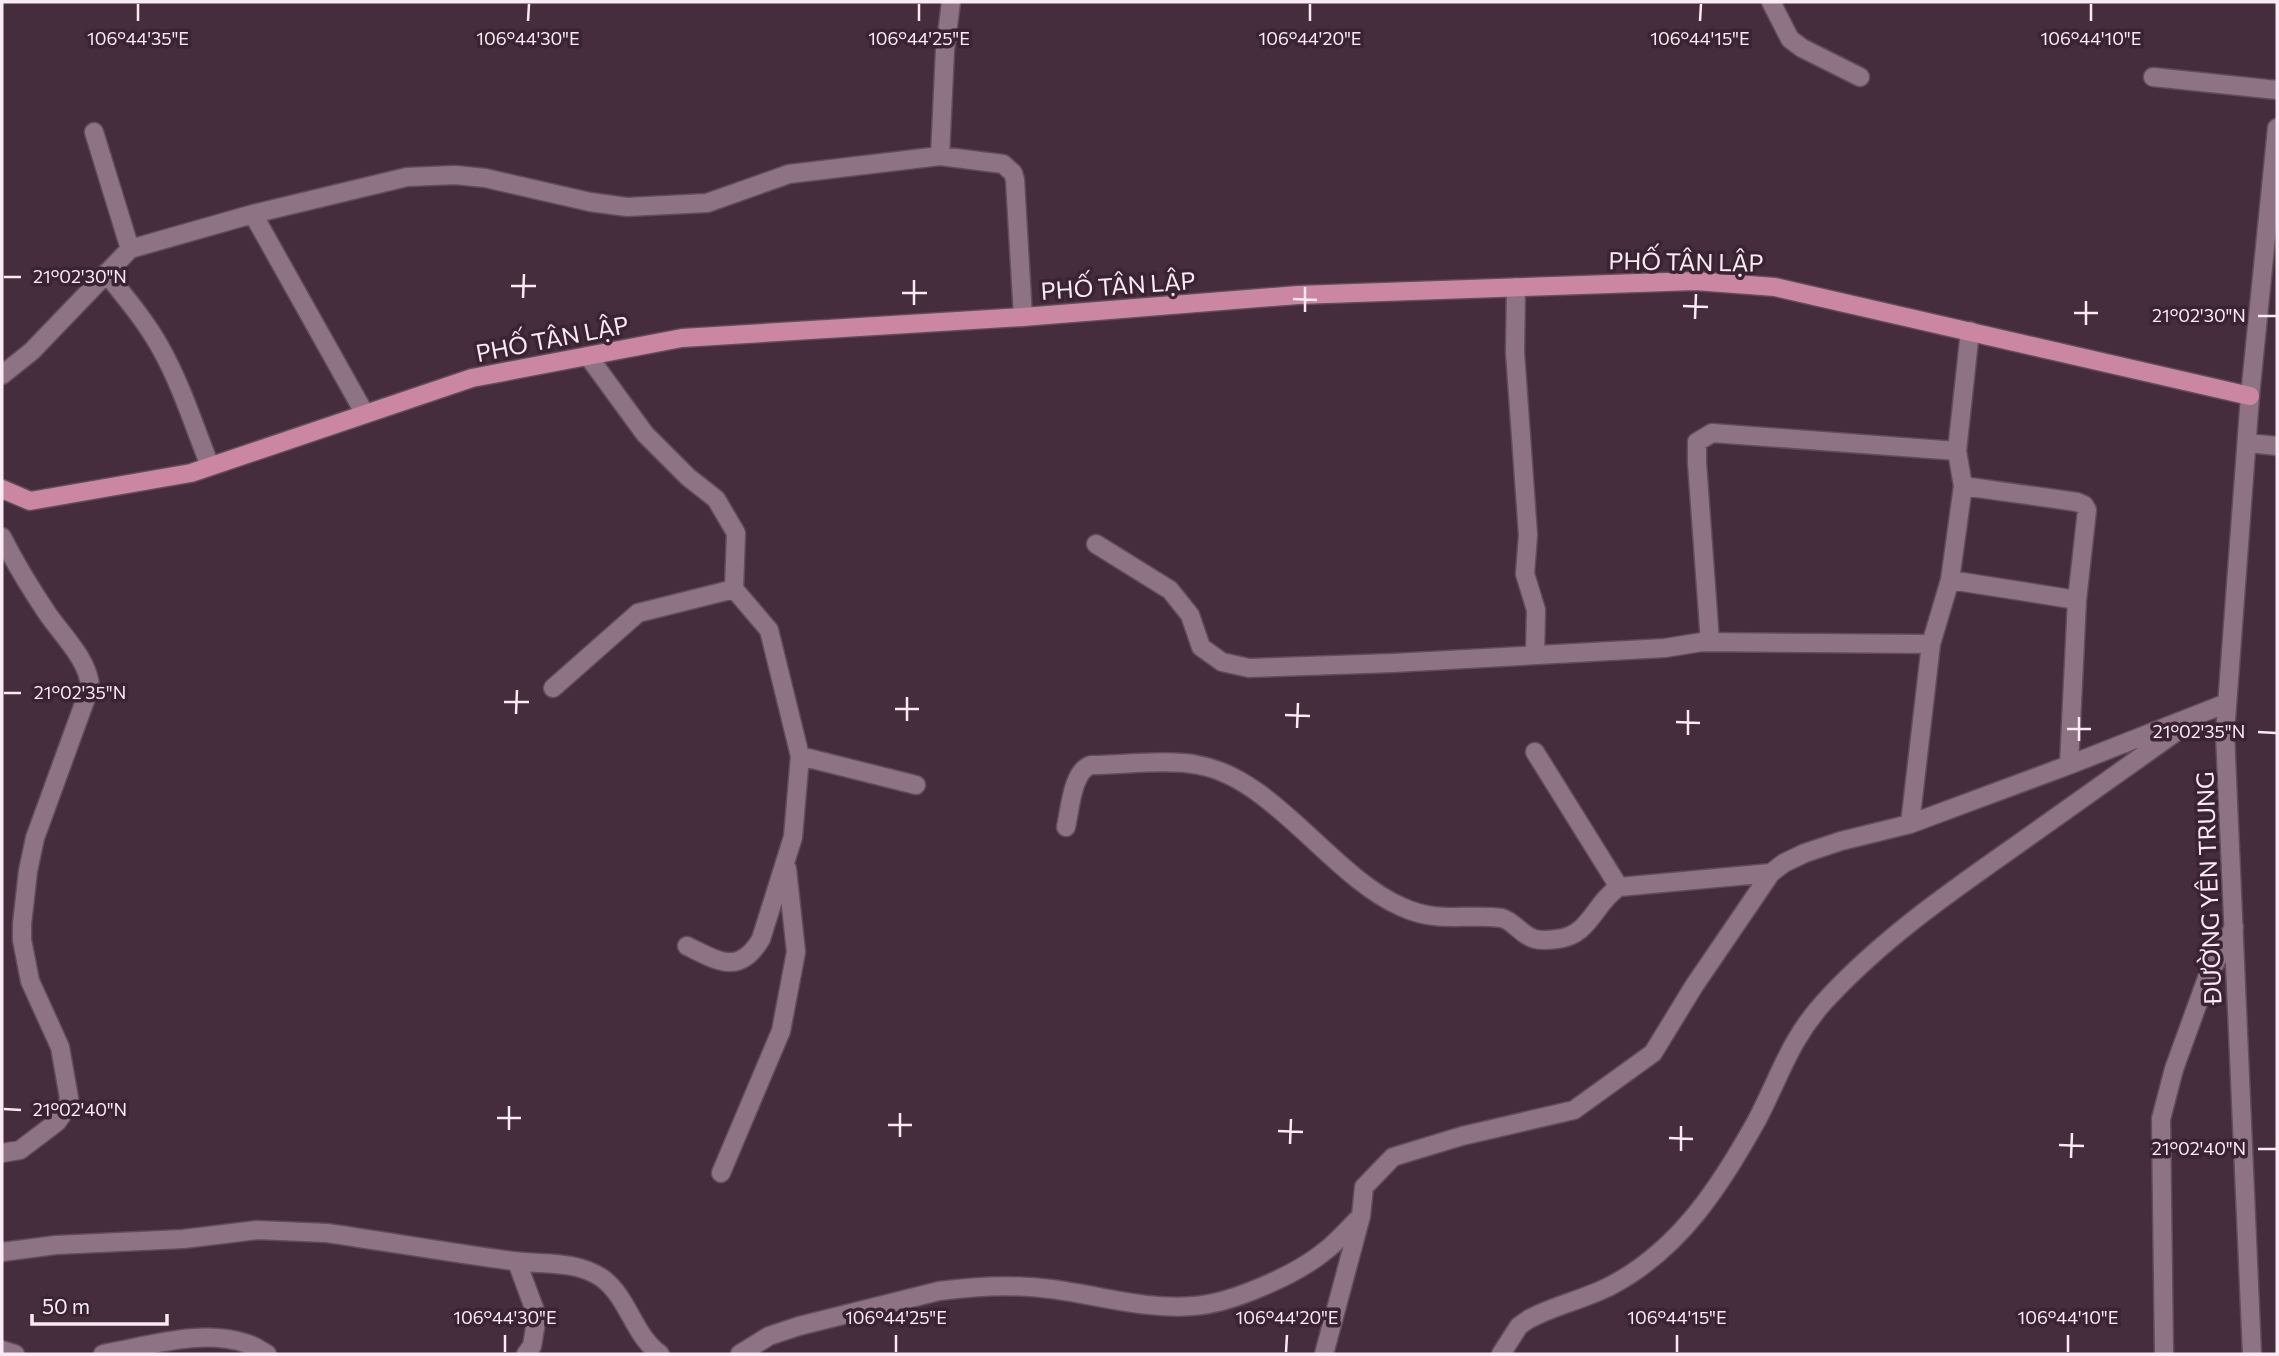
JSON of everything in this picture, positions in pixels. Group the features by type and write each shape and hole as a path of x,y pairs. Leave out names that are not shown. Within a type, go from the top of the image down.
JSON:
{"main road":[{"name":"PHỐ TÂN LẬP","path":"2,489 30,501 191,473 472,378 682,338 1023,317 1298,295 1695,281 1774,287 2250,396"}],"street":[{"path":"940,156 945,50 951,2"},
{"path":"1771,2 1790,39 1802,48 1860,77"},
{"path":"2153,77 2277,90"},
{"name":"ĐƯỜNG YÊN TRUNG","path":"2252,1354 2225,733 2250,396 2277,128"},
{"path":"94,132 130,250"},
{"path":"2,375 32,351 130,250 253,214 407,177 433,175 485,178 627,207 690,205 724,198 789,174 940,156 1003,164 1013,173 1015,180 1023,317"},
{"path":"253,214 365,414"},
{"path":"106,273 161,348 210,466"},
{"path":"1516,288 1515,352 1528,535 1525,574 1536,610 1535,655"},
{"path":"1910,824 1931,644 1950,580 1963,485 1956,451 1970,331"},
{"path":"589,356 645,434 678,468 716,499 736,533 734,589 769,630 800,757 793,837 761,939 753,952 732,963 720,962 687,946"},
{"path":"1710,642 1697,442 1712,433 1956,451"},
{"path":"2248,443 2277,446"},
{"path":"1963,485 2084,505 2088,516 2077,600 2069,765"},
{"path":"2,537 46,612 84,663 90,678 90,687 36,838 28,871 22,924 22,940 30,981 60,1047 69,1098 67,1108 57,1122 20,1150 2,1153"},
{"path":"1096,544 1170,590 1190,615 1200,647 1222,662 1249,668 1665,648 1710,642 1931,644"},
{"path":"1950,580 2077,600"},
{"path":"553,688 638,612 734,589"},
{"path":"1324,1354 1361,1216 1364,1187 1393,1157 1462,1136 1574,1110 1653,1053 1694,986 1771,873 1784,863 1840,841 1910,824 2227,703"},
{"path":"1501,1354 1519,1326 1529,1319 1610,1287 1659,1253 1693,1219 1756,1120 1802,1029 1825,1001 1880,947 1928,908 2208,709"},
{"path":"1535,752 1619,887"},
{"path":"800,757 916,785"},
{"path":"1066,827 1077,777 1084,767 1197,764 1226,774 1261,795 1371,889 1399,906 1414,912 1450,918 1502,918 1513,922 1536,940 1567,938 1582,930 1604,899 1619,887 1771,873"},
{"path":"721,1173 782,1031 796,952 787,862"},
{"path":"2164,1354 2161,1119 2174,1069 2207,978 2234,927"},
{"path":"740,1354 769,1336 799,1326 939,1291 961,1288 1015,1286 1049,1289 1155,1306 1212,1304 1263,1286 1319,1256 1361,1216"},
{"path":"2,1252 56,1245 183,1239 257,1230 298,1230 517,1262 560,1264 584,1269 604,1280 617,1293 642,1336 660,1354"},
{"path":"517,1262 537,1316 532,1346 526,1354"},
{"path":"103,1354 193,1338 224,1339 249,1344 267,1354"},
{"path":"2,1350 15,1354"}]}
